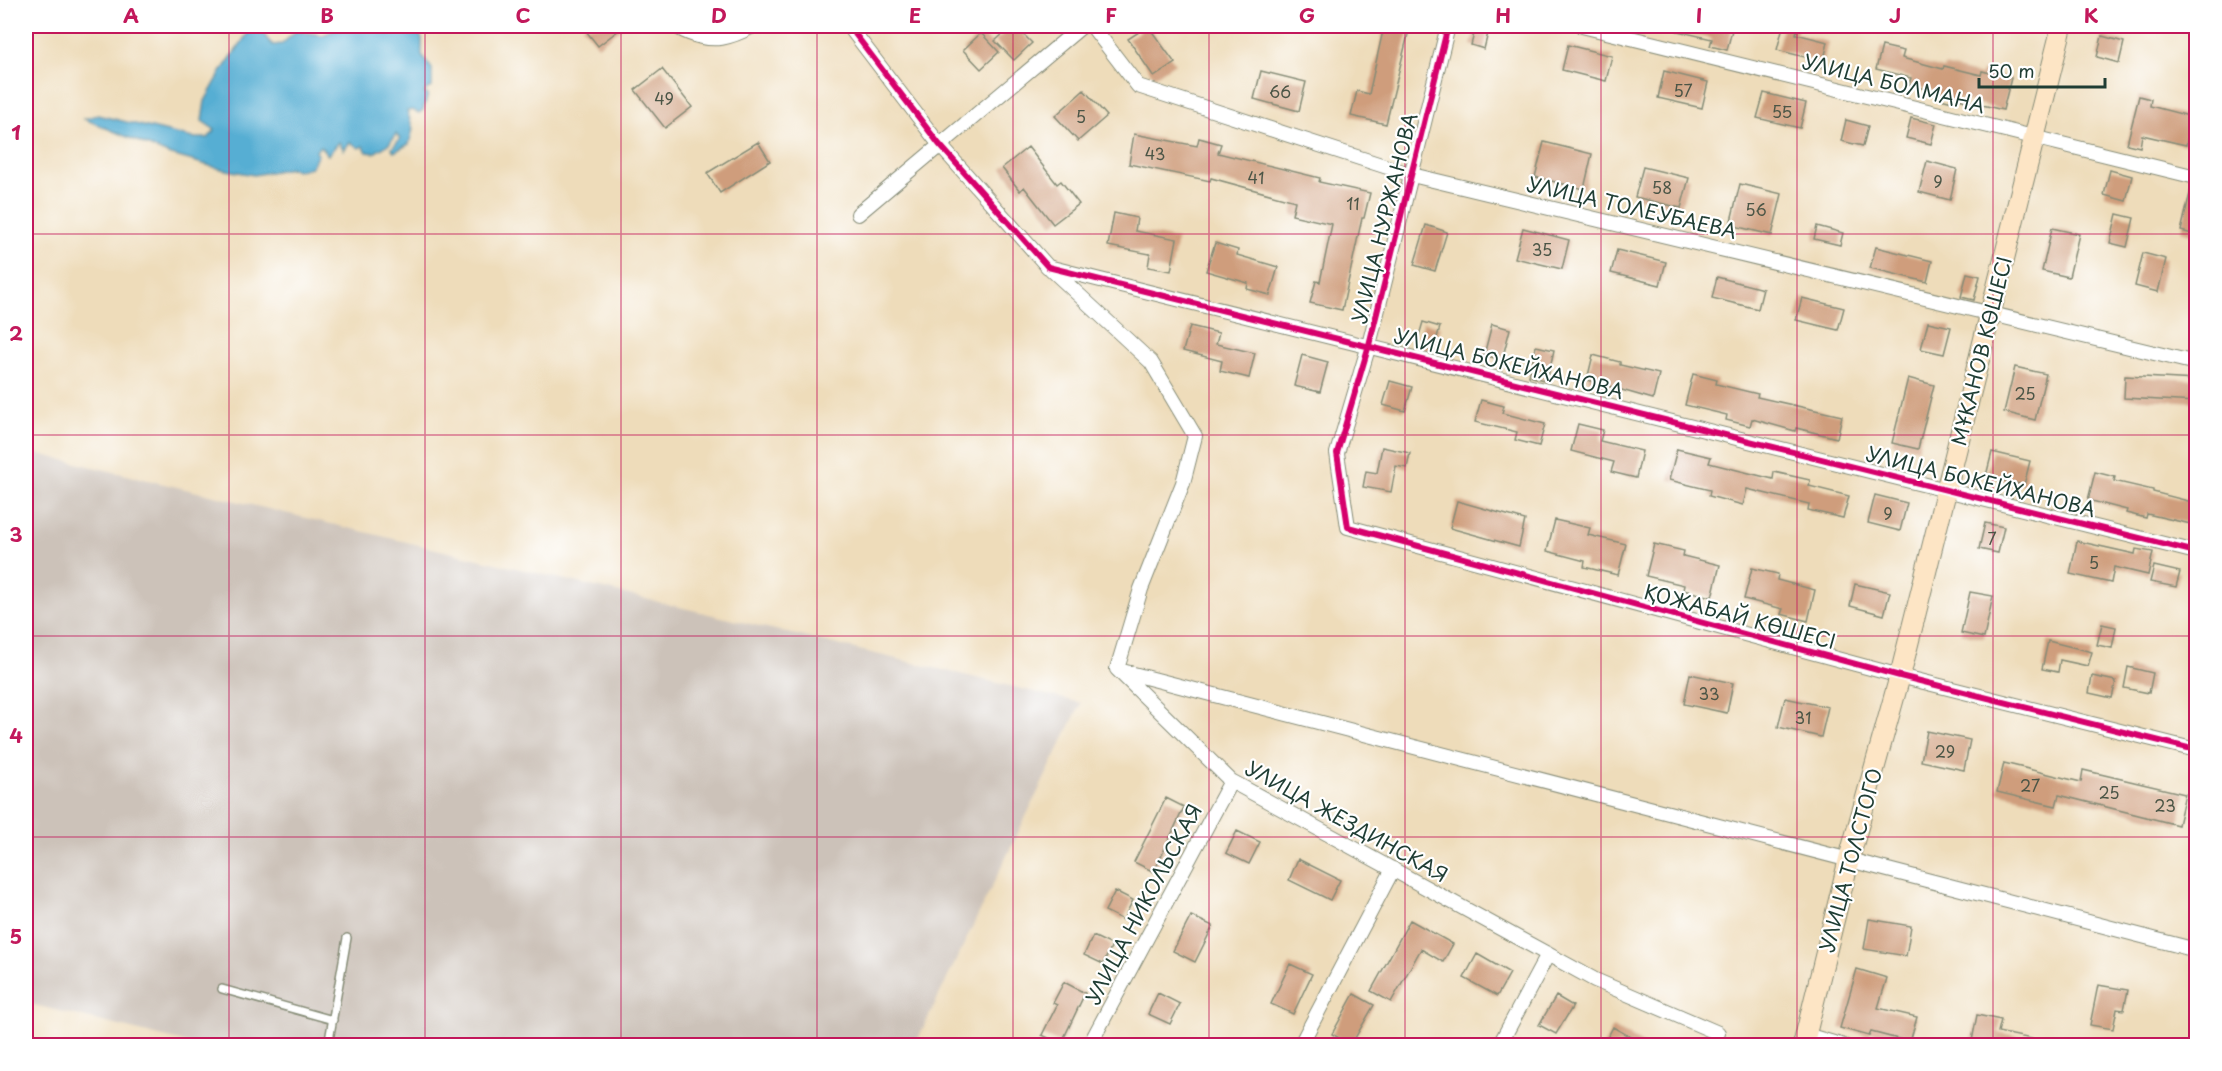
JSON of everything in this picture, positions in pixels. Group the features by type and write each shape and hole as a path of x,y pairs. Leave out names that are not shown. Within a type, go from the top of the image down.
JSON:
{"street":[{"path":"677,26 705,39 729,37 753,26"},
{"path":"849,26 939,144 1048,267 1151,362 1195,436 1183,483 1141,589 1118,669 2196,950"},
{"path":"858,214 1082,26"},
{"name":"УЛИЦА ТОЛЕУБАЕВА","path":"1092,26 1138,86 1412,175 2196,363"},
{"name":"УЛИЦА НУРЖАНОВА","path":"1338,453 1369,345 1448,26"},
{"name":"УЛИЦА БОЛМАНА","path":"1582,26 2196,177"},
{"name":"МҰКАНОВ КӨШЕСІ","path":"1900,676 2062,26"},
{"name":"УЛИЦА БОКЕЙХАНОВА","path":"1048,267 2196,552"},
{"name":"ҚОЖАБАЙ КӨШЕСІ","path":"1338,453 1348,527 1900,676 2196,750"},
{"name":"УЛИЦА ЖЕЗДИНСКАЯ","path":"1118,669 1231,780 1595,980 1718,1032 1712,1046"},
{"name":"УЛИЦА ТОЛСТОГО","path":"1804,1040 1849,859 1900,676"},
{"name":"УЛИЦА НИКОЛЬСКАЯ","path":"1089,1046 1231,780"},
{"path":"1300,1046 1393,869"},
{"path":"1499,1046 1548,954"},
{"path":"1804,1040 1844,1046"}],"lane":[{"path":"328,1046 346,938"},
{"path":"222,989 333,1020"}],"shaded area":[{"path":"26,451 1081,703 915,1045 200,1046 26,1003"}],"water":[{"path":"253,26 259,26 273,45 282,44 296,31 323,35 342,26 382,26 388,34 399,31 418,32 422,39 422,55 432,69 432,87 424,93 428,95 423,110 419,113 412,110 407,111 413,129 409,144 394,152 392,148 400,139 396,134 389,144 374,153 367,152 363,146 359,148 350,142 344,150 339,142 328,155 320,146 311,167 254,175 221,169 168,154 84,119 98,115 193,138 208,138 215,130 202,121 205,101 223,69"}],"building":[{"path":"582,26 624,26 598,46"},
{"path":"1015,26 1032,43 1014,60 995,41"},
{"path":"1148,26 1175,63 1154,77 1128,39"},
{"path":"1384,26 1410,26 1386,124 1351,116 1357,91 1369,94"},
{"path":"1476,26 1489,29 1484,49 1471,45"},
{"path":"1677,26 1733,26 1727,50 1710,46 1712,39 1677,31"},
{"path":"1783,26 1798,26 1796,34 1828,42 1822,68 1808,65 1809,58 1777,50"},
{"path":"981,33 999,52 981,69 963,50"},
{"path":"2102,36 2124,42 2119,63 2097,57"},
{"path":"1568,45 1612,56 1606,81 1562,70"},
{"path":"1882,46 1904,51 1902,58 1943,69 1944,66 1981,75 1982,71 2011,78 2003,110 1954,98 1953,102 1936,98 1938,92 1909,85 1911,78 1876,69"},
{"path":"662,69 692,107 665,128 635,90"},
{"path":"1261,71 1306,82 1299,111 1254,99"},
{"path":"1664,71 1708,82 1702,108 1658,98"},
{"path":"1084,90 1107,116 1078,141 1055,116"},
{"path":"1764,93 1806,103 1800,128 1757,118"},
{"path":"2139,96 2151,99 2150,106 2193,117 2186,145 2142,135 2140,147 2127,144"},
{"path":"1911,118 1936,124 1931,144 1906,138"},
{"path":"1846,120 1868,126 1863,146 1841,141"},
{"path":"1134,134 1197,146 1199,138 1221,144 1218,153 1320,178 1319,182 1370,193 1364,218 1362,218 1342,310 1310,303 1316,281 1320,282 1332,224 1292,215 1295,201 1211,178 1210,181 1129,164"},
{"path":"758,142 770,161 720,193 707,173"},
{"path":"1544,142 1592,154 1584,189 1535,177"},
{"path":"1028,147 1057,184 1061,181 1079,204 1053,224 1024,187 1020,191 1002,168"},
{"path":"1927,161 1957,169 1950,200 1919,192"},
{"path":"1643,167 1689,178 1681,208 1635,197"},
{"path":"2110,170 2132,176 2126,201 2104,195"},
{"path":"1740,184 1782,194 1772,235 1730,225"},
{"path":"2191,189 2196,190 2196,235 2181,231"},
{"path":"1114,213 1137,218 1135,231 1177,239 1171,271 1148,267 1150,254 1108,246"},
{"path":"2117,214 2134,218 2127,247 2110,243"},
{"path":"1426,225 1447,232 1435,271 1414,265"},
{"path":"1817,226 1843,233 1840,245 1814,239"},
{"path":"1523,228 1569,240 1562,269 1515,258"},
{"path":"2052,228 2079,234 2069,277 2042,271"},
{"path":"1215,243 1238,250 1237,255 1278,267 1270,295 1247,289 1248,283 1206,271"},
{"path":"1876,247 1932,261 1927,282 1870,268"},
{"path":"1617,250 1666,262 1660,285 1611,273"},
{"path":"2143,253 2166,259 2158,292 2135,286"},
{"path":"1967,273 1980,276 1974,300 1961,297"},
{"path":"1717,277 1763,289 1758,309 1712,298"},
{"path":"1802,298 1844,308 1838,330 1796,320"},
{"path":"1423,322 1440,327 1433,351 1416,346"},
{"path":"1928,322 1951,327 1944,354 1921,349"},
{"path":"1492,324 1510,329 1502,360 1484,355"},
{"path":"1190,326 1219,333 1216,344 1255,353 1249,378 1220,371 1222,361 1183,351"},
{"path":"1536,346 1554,350 1547,381 1529,376"},
{"path":"1302,355 1328,362 1320,392 1294,386"},
{"path":"1593,355 1620,362 1620,365 1659,374 1653,399 1587,380"},
{"path":"2015,367 2046,374 2035,420 2004,412"},
{"path":"1693,374 1717,380 1716,384 1758,394 1757,397 1842,416 1837,438 1796,428 1795,431 1752,419 1750,426 1726,420 1727,415 1685,405"},
{"path":"2125,376 2196,380 2196,402 2124,398"},
{"path":"1908,378 1934,385 1918,449 1892,443"},
{"path":"1390,381 1412,387 1405,411 1383,405"},
{"path":"1481,400 1504,406 1502,413 1545,424 1539,446 1515,440 1517,432 1475,422"},
{"path":"1578,424 1603,430 1600,441 1642,451 1636,478 1611,472 1614,462 1571,451"},
{"path":"1382,447 1410,453 1407,468 1396,466 1391,492 1363,487 1366,471 1377,473"},
{"path":"1677,449 1711,457 1709,463 1773,479 1774,472 1810,480 1809,486 1849,496 1843,518 1808,510 1809,504 1747,489 1743,505 1709,496 1710,490 1669,480"},
{"path":"1992,452 2030,461 2024,485 1986,476"},
{"path":"2095,472 2115,477 2114,481 2196,503 2191,524 2147,514 2146,518 2126,513 2127,510 2088,500"},
{"path":"1875,495 1907,503 1900,531 1868,523"},
{"path":"1457,501 1525,520 1519,547 1450,528"},
{"path":"1555,520 1590,528 1588,535 1626,544 1618,575 1584,567 1585,561 1547,551"},
{"path":"1985,523 2004,527 1998,553 1979,549"},
{"path":"2077,541 2135,554 2136,549 2153,552 2148,575 2114,567 2111,583 2070,574"},
{"path":"1654,544 1684,551 1683,556 1720,565 1712,597 1683,590 1684,585 1646,576"},
{"path":"2154,566 2180,572 2176,587 2150,582"},
{"path":"1752,568 1778,574 1777,580 1815,590 1808,621 1781,614 1783,609 1744,599"},
{"path":"1855,584 1890,592 1884,615 1850,606"},
{"path":"1970,592 1993,596 1984,638 1961,633"},
{"path":"2102,624 2116,627 2112,648 2097,645"},
{"path":"2048,641 2092,652 2088,666 2060,660 2058,672 2042,669"},
{"path":"2128,667 2153,673 2149,693 2124,688"},
{"path":"1690,674 1733,683 1727,713 1684,704"},
{"path":"2092,676 2116,681 2112,698 2089,693"},
{"path":"1785,698 1828,707 1821,737 1778,727"},
{"path":"1927,731 1970,740 1964,770 1921,761"},
{"path":"2004,763 2081,782 2083,770 2185,794 2178,825 2059,795 2056,806 1997,792"},
{"path":"1166,798 1184,807 1154,872 1134,862"},
{"path":"1237,831 1260,842 1249,864 1226,853"},
{"path":"1298,859 1340,880 1330,900 1289,880"},
{"path":"1115,891 1133,900 1123,920 1105,911"},
{"path":"1191,916 1213,926 1195,962 1173,951"},
{"path":"1869,919 1911,926 1906,956 1864,949"},
{"path":"1410,920 1453,944 1443,962 1421,949 1391,1002 1371,991"},
{"path":"1093,936 1112,945 1103,964 1084,955"},
{"path":"1477,954 1510,973 1497,996 1464,978"},
{"path":"1290,964 1312,974 1293,1014 1271,1004"},
{"path":"1857,969 1887,978 1878,1008 1917,1017 1910,1042 1871,1032 1869,1036 1840,1028"},
{"path":"1064,982 1085,993 1061,1044 1042,1035 1057,1005 1053,1003"},
{"path":"2098,985 2128,990 2124,1010 2117,1009 2113,1029 2090,1025"},
{"path":"1158,993 1180,1004 1170,1024 1148,1014"},
{"path":"1354,994 1374,1005 1351,1045 1332,1034"},
{"path":"1556,996 1573,1006 1556,1034 1539,1025"},
{"path":"1977,1015 2001,1020 1998,1032 2032,1039 2032,1046 1971,1046"},
{"path":"1613,1027 1646,1046 1603,1046"}],"cycle path":[{"path":"849,26 939,144 1048,267 2196,552"},
{"path":"1448,26 1369,345 1337,453 1348,527 1900,676 2196,750"}]}
